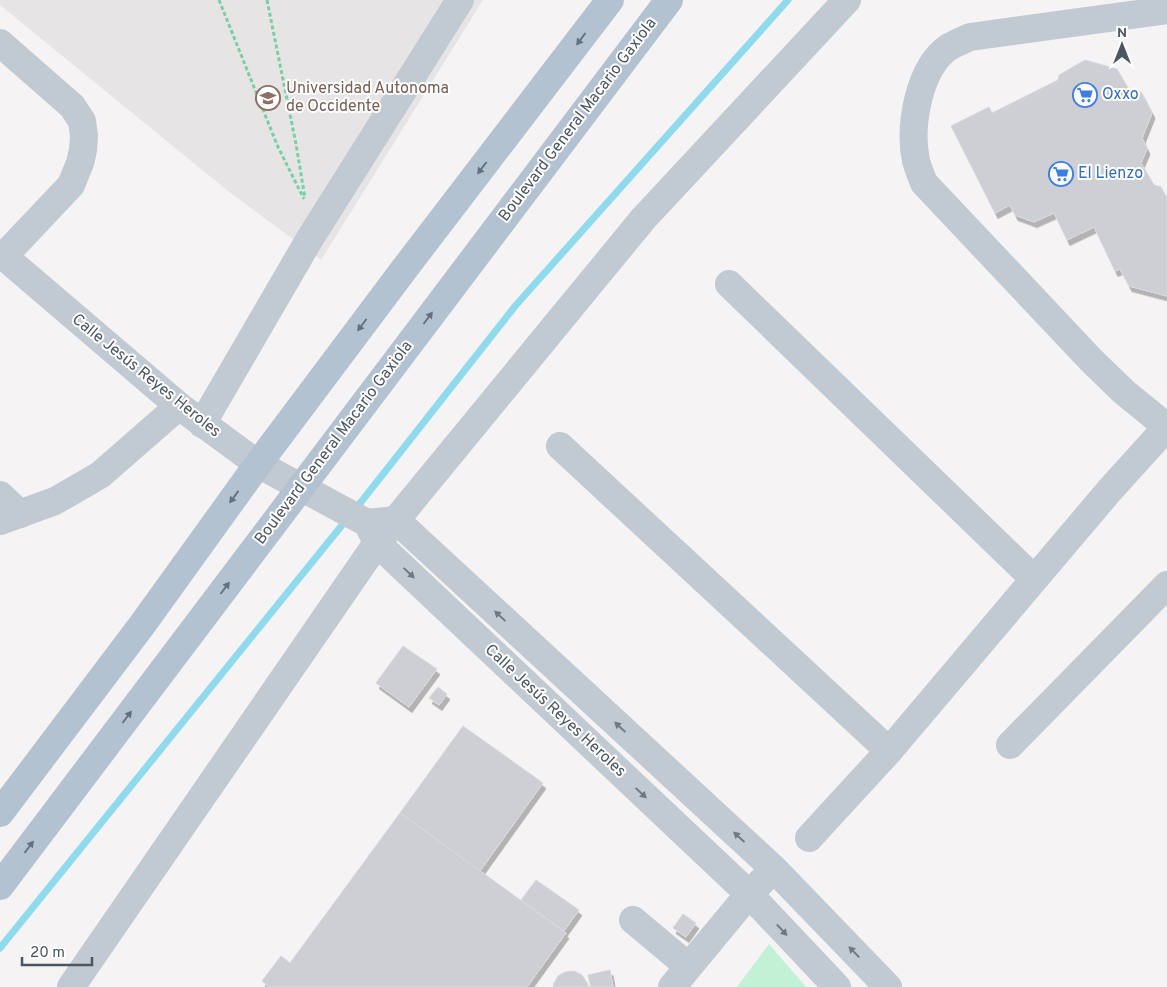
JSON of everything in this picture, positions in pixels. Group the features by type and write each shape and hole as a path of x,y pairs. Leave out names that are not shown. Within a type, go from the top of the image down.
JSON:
{"main road":[{"path":"0,812 142,625 258,464 405,268 610,0"},
{"name":"Boulevard General Macario Gaxiola","path":"0,886 312,493 669,0"}],"street":[{"path":"202,424 309,240 460,0"},
{"path":"71,987 368,529 396,520 643,219 847,0"},
{"path":"809,838 889,751 1109,490 1167,427 1124,392 1091,360 924,183 916,161 914,128 919,93 931,67 948,48 970,37 1167,10"},
{"path":"0,43 72,106 82,121 84,136 80,163 71,184 2,254"},
{"name":"Calle Jesús Reyes Heroles","path":"2,254 202,424 258,464 312,493 368,529 749,894 837,987"},
{"path":"729,284 1034,578"},
{"path":"0,495 10,518 55,501 100,475 179,406"},
{"path":"560,446 889,751"},
{"path":"396,520 774,869 888,987"},
{"path":"1010,745 1167,585"},
{"path":"632,920 680,977 749,894 774,869"}],"path":[{"path":"219,0 278,148 306,203 268,0"}],"shaded area":[{"name":"Universidad Autonoma de Occidente","path":"0,0 483,0 321,260 228,191 0,5"}],"green space":[{"path":"769,944 806,987 737,987"}],"building":[{"name":"El Lienzo","path":"1085,60 1117,69 1128,88 1142,93 1152,113 1142,138 1147,149 1141,163 1154,185 1161,187 1167,198 1167,296 1129,286 1120,269 1115,271 1094,227 1067,240 1054,213 1034,222 1015,215 1010,205 995,213 951,126 989,107 992,113 1058,80 1059,75"},
{"path":"403,646 437,669 409,707 376,683"},
{"path":"438,687 447,694 439,705 429,698"},
{"path":"463,726 543,783 480,871 400,813"},
{"path":"400,813 566,933 527,987 269,987 262,981 281,956 290,963"},
{"path":"536,880 579,910 564,931 521,900"},
{"path":"683,914 696,923 686,937 673,928"},
{"path":"610,970 613,987 591,987 588,975"},
{"path":"574,971 582,975 588,987 553,987 558,976 565,972"}],"waterway":[{"path":"354,511 516,305 788,0"},
{"path":"0,948 347,519"}],"place":[{"name":"Oxxo","path":"1085,95"},
{"name":"Universidad Autonoma de Occidente","path":"268,98"},
{"name":"El Lienzo","path":"1061,174"}]}
